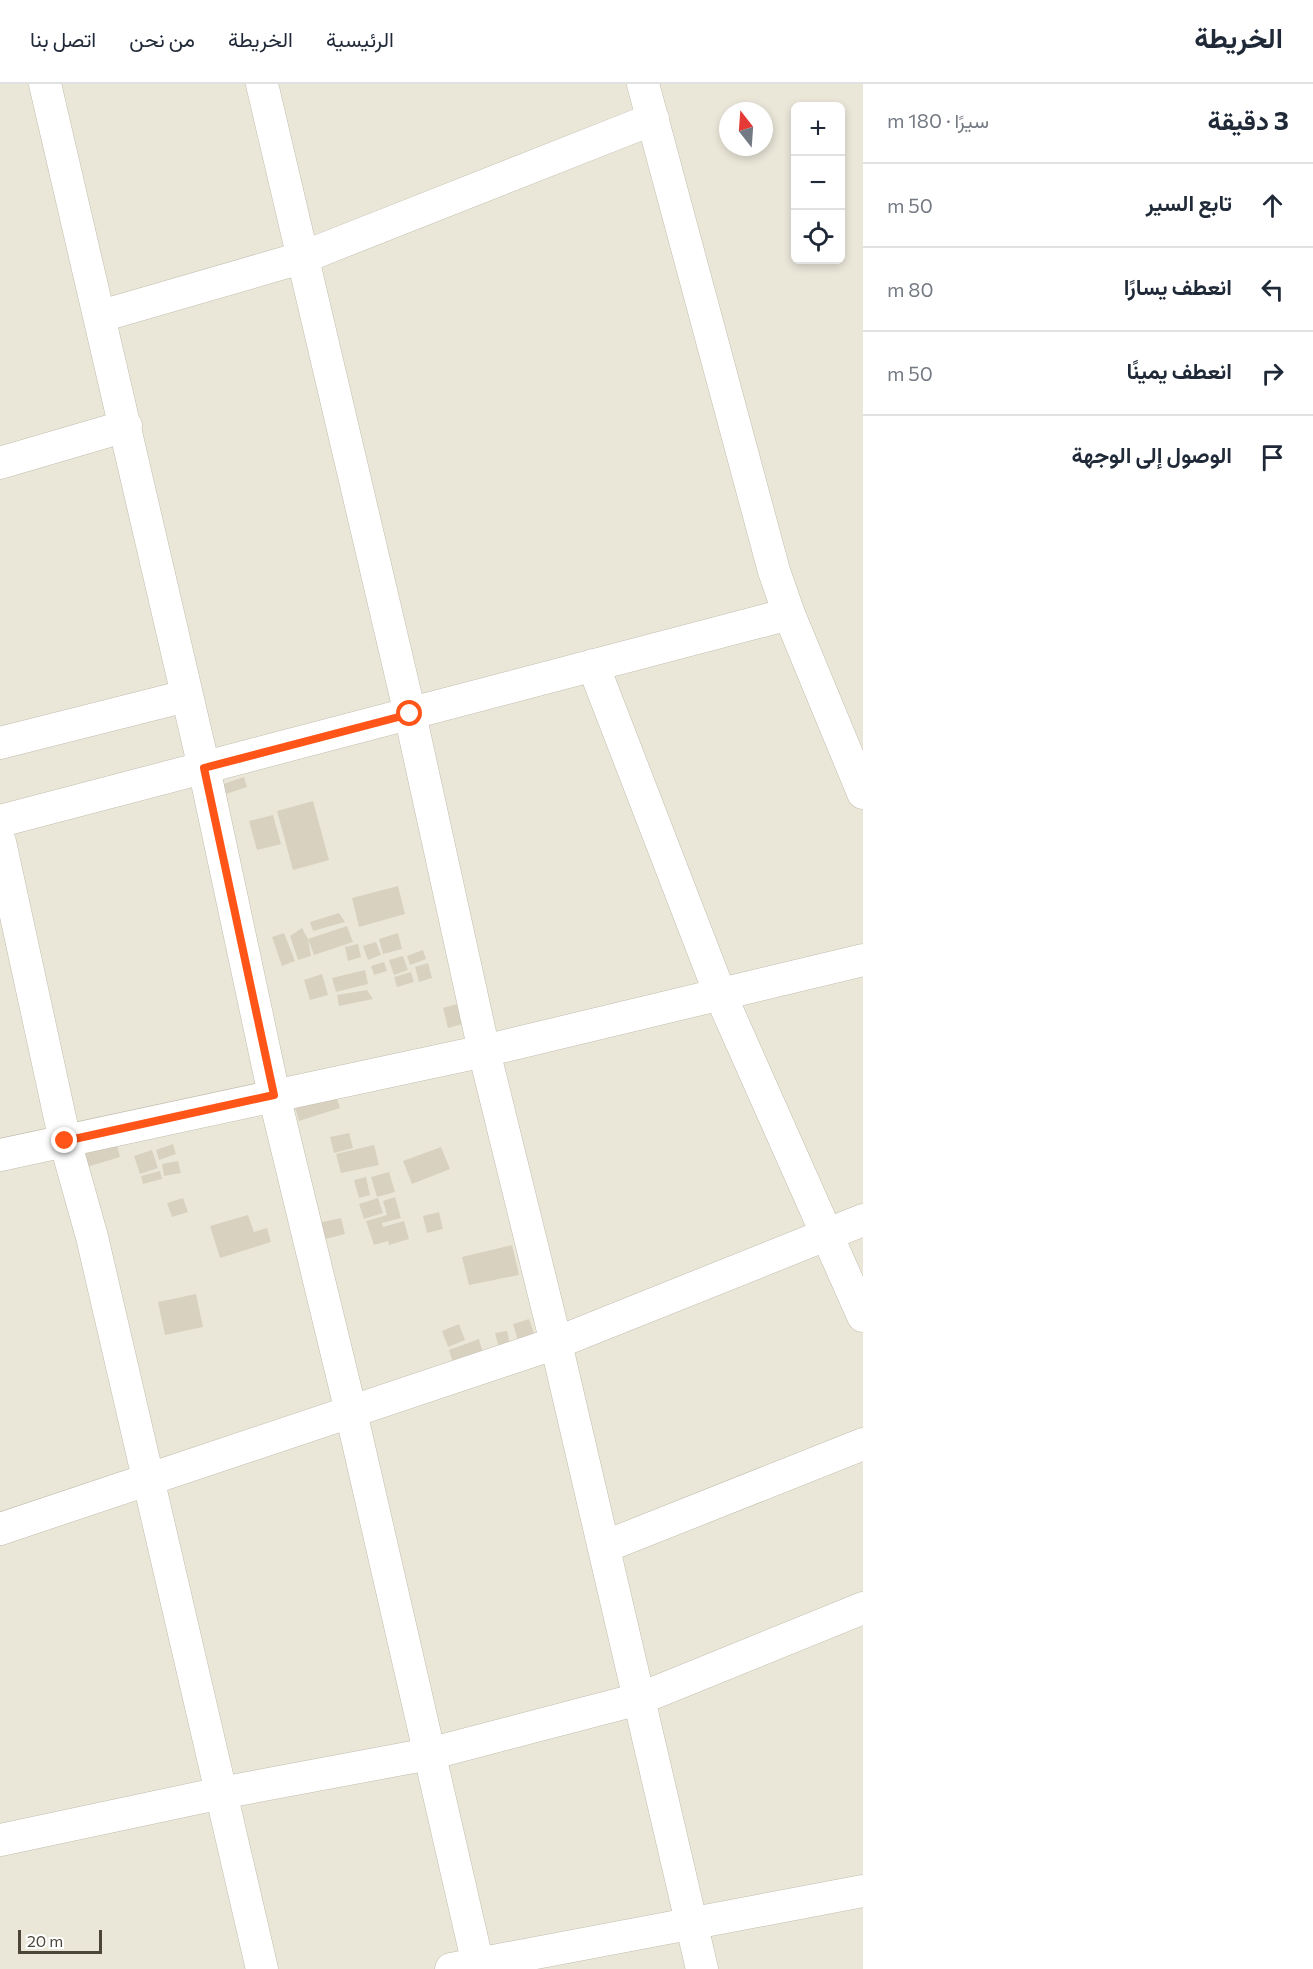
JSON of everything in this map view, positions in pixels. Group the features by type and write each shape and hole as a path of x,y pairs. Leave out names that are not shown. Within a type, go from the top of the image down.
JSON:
{"street":[{"path":"45,84 101,316 204,768 274,1095 351,1412 429,1754 469,1967 863,1891"},
{"path":"262,84 301,258 410,714 484,1051 556,1343 702,1969"},
{"path":"644,84 774,571 789,615 863,793"},
{"path":"101,316 301,258 653,119"},
{"path":"0,463 126,426"},
{"path":"0,821 789,615"},
{"path":"593,665 720,994 829,1234 863,1316"},
{"path":"0,743 186,696"},
{"path":"0,842 65,1141 92,1237 262,1969"},
{"path":"0,1155 484,1051 863,960"},
{"path":"0,1530 556,1343 863,1220"},
{"path":"604,1547 863,1444"},
{"path":"0,1840 221,1793 429,1754 639,1699 863,1608"}],"shaded area":[{"path":"0,84 863,84 863,1969 0,1969"}],"building":[{"path":"244,777 247,787 217,797 214,787"},
{"path":"313,801 329,860 293,870 277,811"},
{"path":"273,815 281,844 257,850 249,821"},
{"path":"398,886 405,914 359,927 352,898"},
{"path":"339,913 345,922 313,931 310,922"},
{"path":"347,926 353,942 314,955 308,939"},
{"path":"302,928 308,939 311,956 298,960 290,936"},
{"path":"284,933 295,961 282,966 272,937"},
{"path":"398,933 402,949 383,954 379,939"},
{"path":"376,942 381,955 368,960 363,946"},
{"path":"358,944 361,957 348,961 345,947"},
{"path":"423,950 426,959 410,965 407,956"},
{"path":"403,956 408,970 394,975 389,960"},
{"path":"384,962 387,971 374,975 371,966"},
{"path":"428,963 432,978 419,982 415,967"},
{"path":"365,970 368,984 336,992 332,978"},
{"path":"411,972 414,982 397,987 394,977"},
{"path":"322,974 328,995 310,1000 304,980"},
{"path":"367,990 373,999 339,1006 337,995"},
{"path":"457,1004 462,1024 448,1028 443,1008"},
{"path":"335,1093 340,1108 299,1121 294,1104"},
{"path":"349,1133 353,1148 334,1153 330,1137"},
{"path":"116,1142 120,1157 87,1167 82,1152"},
{"path":"173,1144 176,1154 159,1160 156,1150"},
{"path":"374,1145 379,1165 341,1173 336,1154"},
{"path":"441,1147 450,1169 412,1184 403,1161"},
{"path":"152,1150 158,1168 140,1174 134,1156"},
{"path":"178,1161 181,1173 164,1176 162,1164"},
{"path":"160,1171 162,1179 143,1184 141,1176"},
{"path":"389,1172 395,1192 377,1197 371,1177"},
{"path":"366,1177 370,1195 359,1198 354,1180"},
{"path":"395,1197 401,1218 382,1223 383,1227 404,1221 409,1239 389,1245 388,1241 374,1245 366,1221 387,1215 383,1201"},
{"path":"183,1198 188,1212 172,1217 167,1203"},
{"path":"378,1198 383,1213 364,1219 359,1204"},
{"path":"439,1212 443,1229 427,1233 423,1216"},
{"path":"248,1215 254,1232 267,1228 271,1242 220,1258 210,1226"},
{"path":"341,1218 345,1234 321,1240 318,1223"},
{"path":"512,1245 519,1275 469,1285 462,1257"},
{"path":"196,1294 203,1327 165,1335 158,1302"},
{"path":"529,1319 535,1336 518,1341 513,1324"},
{"path":"459,1324 465,1340 448,1347 442,1331"},
{"path":"507,1331 510,1344 499,1348 495,1333"},
{"path":"479,1339 483,1353 453,1363 449,1350"}],"route":[{"path":"65,1141 274,1095 204,768 410,714"}]}
